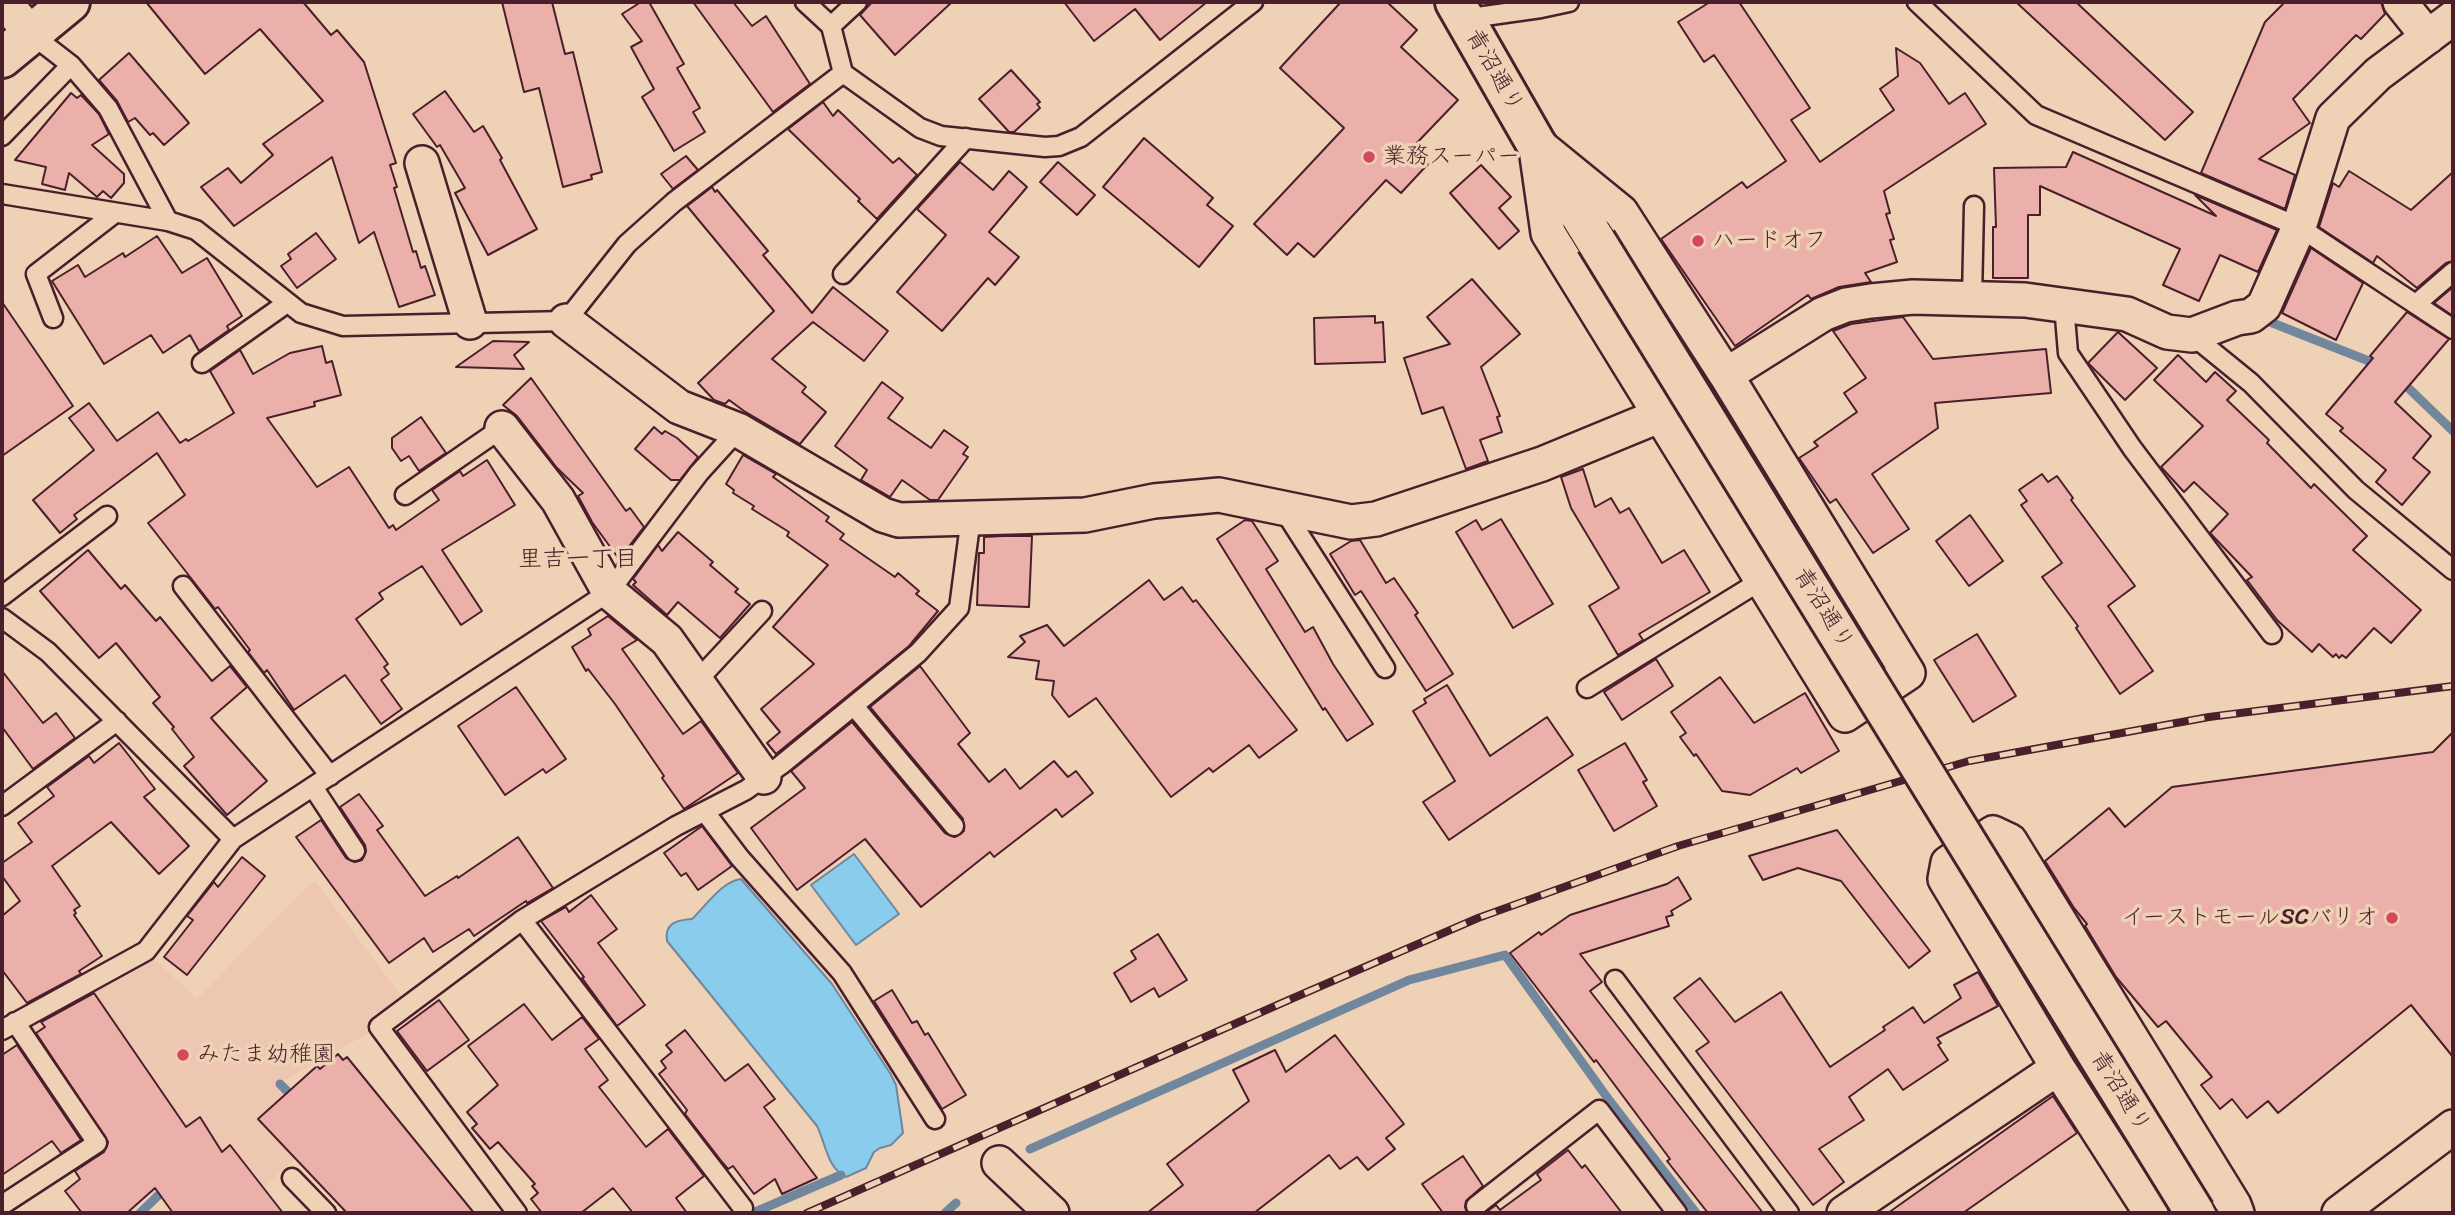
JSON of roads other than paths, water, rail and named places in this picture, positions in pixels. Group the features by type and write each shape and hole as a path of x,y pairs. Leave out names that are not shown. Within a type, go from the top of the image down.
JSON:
{"street":[{"path":"5,2 31,34"},
{"path":"2,58 70,2"},
{"path":"1726,375 1823,314 1846,305 1913,297 2025,300 2064,305 2127,314 2167,332 2192,335 2259,312 2299,227 2333,118 2378,74 2441,27 2400,2"},
{"name":"青沼通り","path":"1459,10 1595,241 2195,1213"},
{"path":"1535,142 1621,212 1726,375 1908,673 1845,715 1548,233 1535,142"},
{"path":"422,163 470,322"},
{"path":"566,321 679,407 738,430 883,515 899,520 1085,515 1154,501 1207,495 1219,495 1351,522 1376,519 1542,464 1661,415"},
{"path":"502,428 558,500 609,592 667,640 764,777"},
{"path":"2151,1213 2058,1068 1945,879 1948,863 1993,833 2010,841 2237,1213"},
{"path":"1844,1213 2058,1068"},
{"path":"2339,1213 2453,1128"},
{"path":"999,1163 1052,1213"}],"lane":[{"path":"804,2 831,26 843,73 920,128 941,136 1045,147 1082,137 1253,2"},
{"path":"831,26 857,2"},
{"path":"1459,10 1541,8 1569,2"},
{"path":"1917,2 2036,115 2299,227 2453,329"},
{"path":"31,34 71,65 108,108 168,221"},
{"path":"2,136 71,65"},
{"path":"2,194 168,221 195,230 300,313 343,326 566,321 626,244 674,202 843,73"},
{"path":"843,274 966,138"},
{"path":"1972,298 1974,206"},
{"path":"53,318 36,274 115,213"},
{"path":"2416,304 2453,272"},
{"path":"202,363 287,303"},
{"path":"2064,305 2068,353 2132,448 2272,634"},
{"path":"2192,335 2250,383 2356,490 2453,570"},
{"path":"405,495 502,428"},
{"path":"2,1205 97,1143 8,1026 146,951 233,839 609,592 699,473 738,430"},
{"path":"1283,508 1385,668"},
{"path":"2,596 107,516"},
{"path":"517,1213 379,1027 523,920 676,826 746,790 918,653 959,608 971,517"},
{"path":"1587,688 1762,580"},
{"path":"183,586 330,776"},
{"path":"696,682 762,611"},
{"path":"2,618 48,652 233,839"},
{"path":"854,706 954,826"},
{"path":"2,806 117,721"},
{"path":"313,787 355,851"},
{"path":"705,812 740,858 842,973 935,1119"},
{"path":"523,920 743,1208"},
{"path":"1615,980 1789,1213"},
{"path":"1476,1206 1599,1110 1677,1213"},
{"path":"292,1178 326,1213"}],"water":[{"path":"854,854 899,914 856,945 811,885"},
{"path":"741,879 832,984 896,1085 903,1133 891,1145 874,1152 866,1168 846,1177 831,1162 817,1126 667,941 670,926 681,920 692,919 727,884"}],"waterway":[{"path":"2270,322 2379,365"},
{"path":"2399,379 2453,431"},
{"path":"1030,1149 1409,980 1505,955 1609,1100 1696,1213"},
{"path":"280,1084 296,1100"},
{"path":"753,1213 841,1175"},
{"path":"140,1213 167,1187"},
{"path":"945,1213 956,1203"}],"railway":[{"path":"807,1213 1478,918 1678,846 1969,761 2209,717 2453,686"}],"place":[{"name":"業務スーパー","path":"1369,157"},
{"name":"ハードオフ","path":"1698,241"},
{"name":"イーストモールSCバリオ","path":"2392,918"},
{"name":"みたま幼稚園","path":"183,1055"}],"district":[{"name":"里吉一丁目","path":"578,560"}]}
